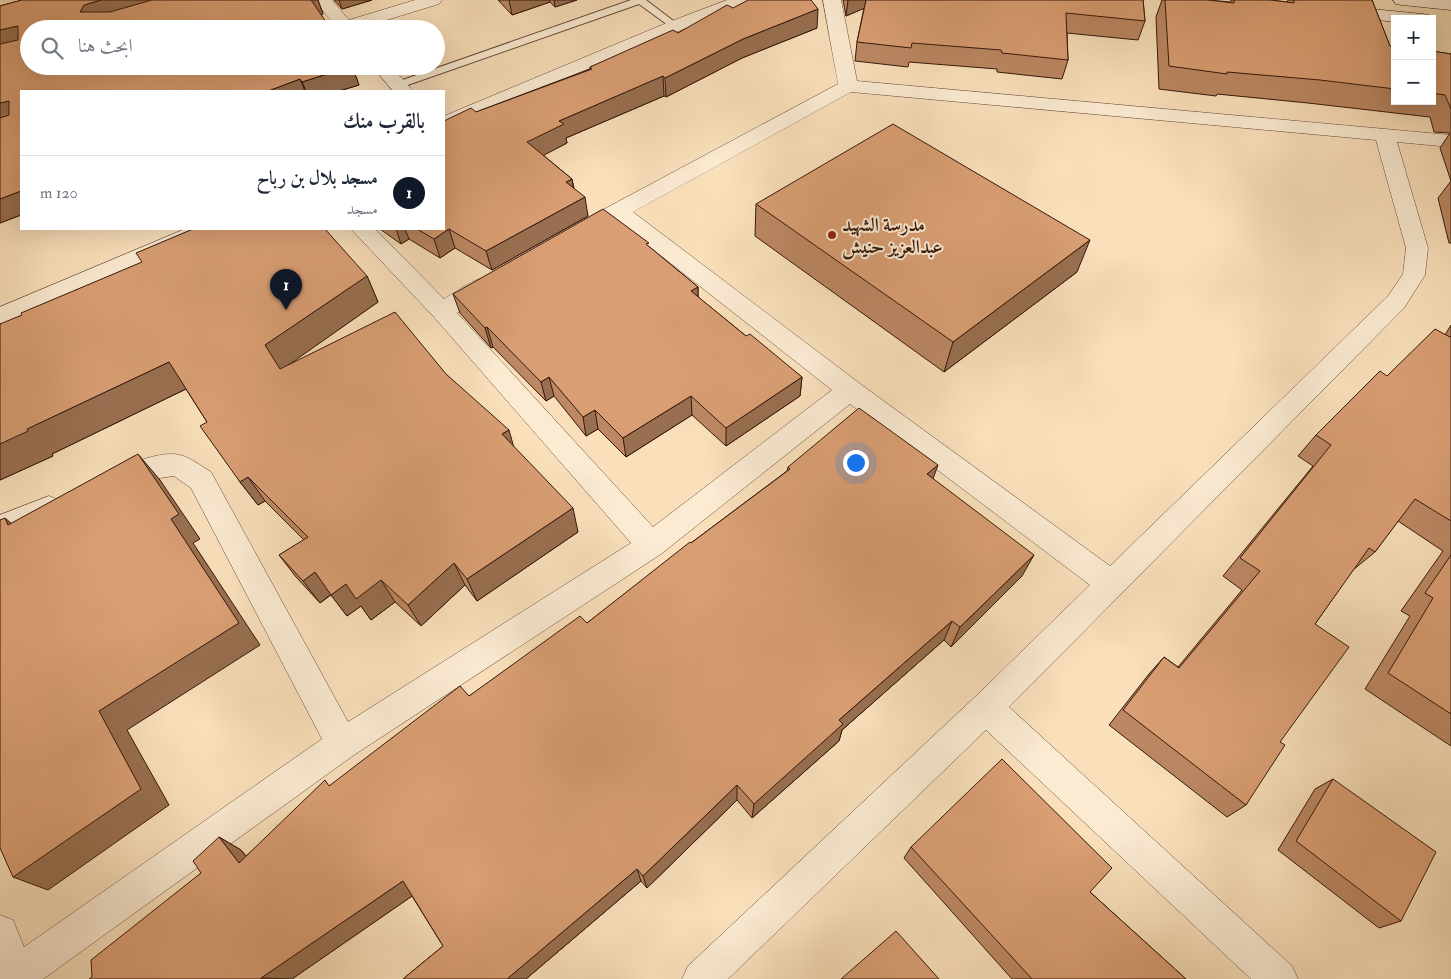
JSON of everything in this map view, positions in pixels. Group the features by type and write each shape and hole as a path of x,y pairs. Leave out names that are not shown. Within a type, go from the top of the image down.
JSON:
{"street":[{"path":"322,0 337,20"},
{"path":"369,20 433,0"},
{"path":"445,123 675,26 743,0"},
{"path":"832,0 848,86"},
{"path":"1224,0 1284,6"},
{"path":"1402,0 1451,5"},
{"path":"1324,9 1391,16"},
{"path":"1436,20 1451,21"},
{"path":"389,75 401,88"},
{"path":"585,230 848,86 1451,142"},
{"path":"701,979 986,708 1396,302 1414,275 1417,248 1385,135"},
{"path":"618,211 850,390 1111,584"},
{"path":"0,317 202,230"},
{"path":"363,230 442,311 651,545"},
{"path":"442,311 509,273"},
{"path":"0,933 16,977 342,744 651,545 850,390"},
{"path":"0,527 152,468 178,465 201,480 342,744"},
{"path":"986,708 1279,979"}],"lane":[{"path":"445,72 640,0 675,26"},
{"path":"401,88 436,75"}],"building":[{"path":"22,0 101,0 84,5 80,12 110,12 152,0 311,0 325,20 20,20 20,75 324,75 302,82 300,79 271,90 20,90 20,191 0,199 0,118 9,115 9,101 0,103 0,44 18,40 18,26 0,30 0,6"},
{"path":"748,0 811,0 818,9 743,39 665,78 663,76 559,121 564,124 527,142 572,179 566,182 585,197 486,251 449,229 434,239 419,230 445,230 445,121 471,108 476,112 592,69 590,67 673,30 678,33 727,5 733,8"},
{"path":"866,0 1143,0 1145,21 1066,13 1068,60 1002,53 1001,50 912,43 911,48 857,42"},
{"path":"1165,0 1208,0 1234,3 1234,0 1270,0 1294,3 1294,0 1372,0 1391,46 1391,89 1320,80 1227,72 1227,74 1169,66"},
{"path":"1436,52 1451,54 1451,109 1445,95 1436,94"},
{"path":"893,124 1090,240 953,342 756,204"},
{"path":"603,209 649,243 646,244 698,287 691,291 746,336 750,334 802,377 726,428 691,396 623,438 595,410 583,417 549,377 541,382 453,294"},
{"path":"191,230 326,230 367,276 265,345 280,369 395,312 446,374 509,430 502,434 573,508 467,579 454,563 408,605 381,580 356,599 346,584 331,595 315,572 303,581 279,555 308,537 248,477 240,482 200,426 207,422 169,362 27,429 28,431 0,444 0,324 22,315 21,313 142,262 136,253"},
{"path":"1435,329 1451,336 1451,521 1415,499 1375,552 1369,548 1315,624 1349,647 1280,742 1285,745 1246,805 1123,710 1164,657 1179,668 1260,571 1240,558 1331,445 1316,435 1380,371 1387,376"},
{"path":"859,408 938,465 927,474 1034,555 960,627 952,621 839,720 843,724 754,804 737,785 643,876 637,869 507,979 403,979 443,946 403,881 261,979 89,979 92,977 91,960 201,873 193,861 219,837 239,863 325,780 329,786 460,686 469,696 580,616 587,623 690,542 790,469 788,467"},
{"path":"138,454 179,514 171,519 239,623 99,711 141,789 13,877 0,848 0,520 5,518 8,525"},
{"path":"1451,555 1451,714 1388,673 1433,598 1425,593"},
{"path":"1002,759 1112,868 1090,892 1186,979 1032,979 911,847"},
{"path":"1333,779 1436,852 1401,921 1296,841"},
{"path":"896,931 939,979 841,979"}],"place":[{"name":"مدرسة الشهيد عبدالعزيز حنيش","path":"832,235"},
{"name":"مسجد بلال بن رباح","path":"286,310"}]}
